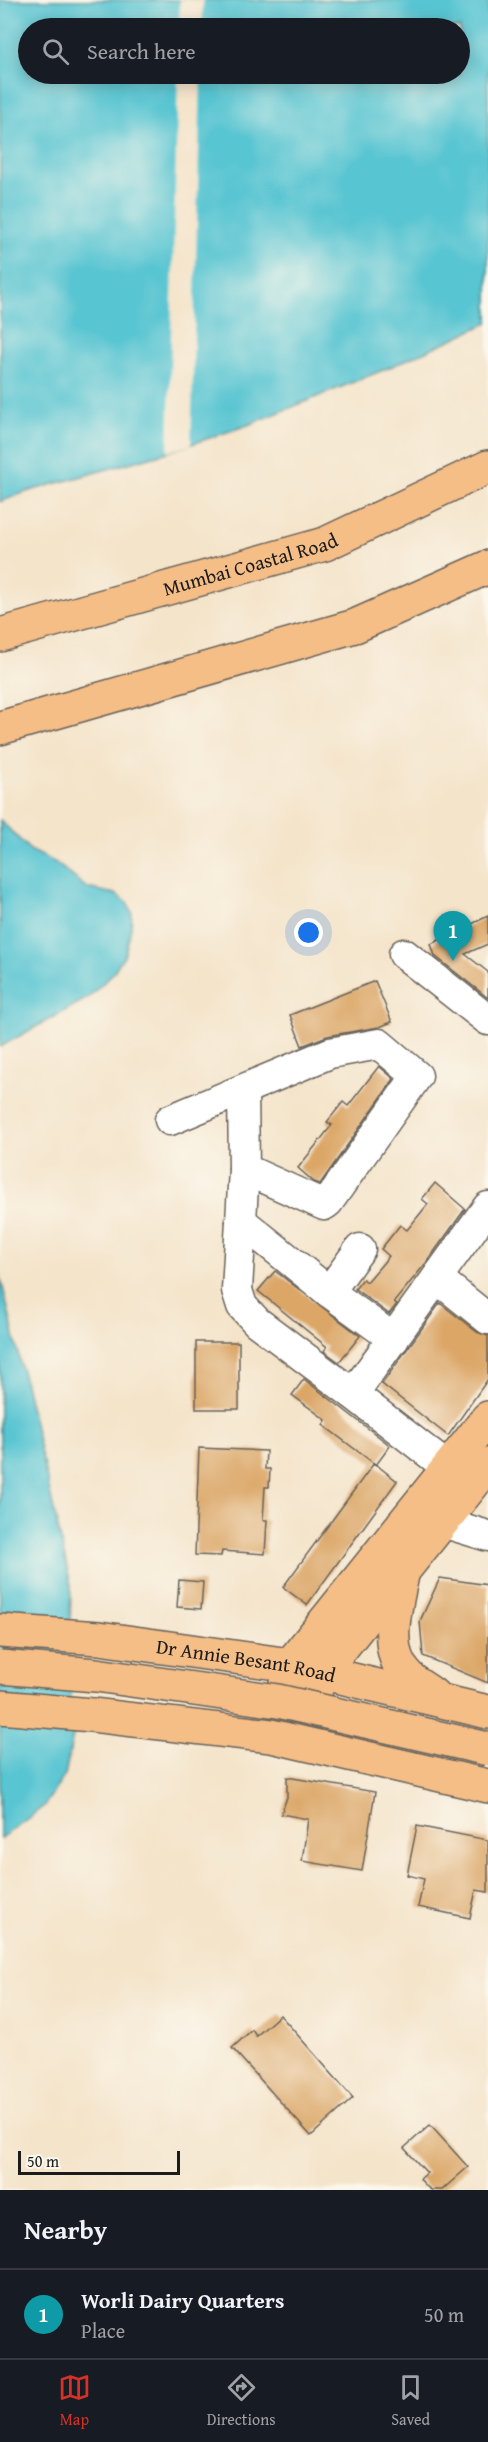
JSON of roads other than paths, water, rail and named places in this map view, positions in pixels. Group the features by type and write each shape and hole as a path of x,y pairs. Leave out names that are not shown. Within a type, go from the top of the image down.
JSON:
{"main road":[{"name":"Mumbai Coastal Road","path":"8,633 325,544 488,467"},
{"path":"0,728 355,626 488,567"},
{"path":"283,1739 290,1665 488,1418"},
{"path":"283,1739 323,1671 488,1465"},
{"path":"403,1571 394,1620 394,1653 406,1675 439,1700"},
{"name":"Dr Annie Besant Road","path":"0,1631 99,1638 290,1665 488,1712"},
{"path":"196,1727 200,1652"},
{"name":"Dr Annie Besant Road","path":"0,1667 96,1675 278,1701 488,1749"},
{"path":"0,1707 92,1715 283,1739 488,1786"}],"street":[{"path":"404,954 488,1020"},
{"path":"170,1120 330,1053 379,1044 417,1076 324,1205 244,1169"},
{"path":"243,1090 244,1169 237,1290 242,1306 257,1322 448,1468"},
{"path":"353,1394 488,1207"},
{"path":"241,1221 328,1292 394,1339"},
{"path":"328,1292 360,1249"},
{"path":"437,1278 488,1319"},
{"path":"442,1522 488,1536"}],"water":[{"path":"0,0 488,0 488,323 388,368 248,425 168,452 26,492 0,502"},
{"path":"0,820 30,850 56,863 87,888 115,894 127,902 132,913 125,954 113,973 88,998 0,1047"},
{"path":"0,1274 71,1585 69,1679 75,1726 65,1775 44,1806 0,1839"}],"place":[{"name":"Worli Dairy Quarters","path":"453,961"}]}
